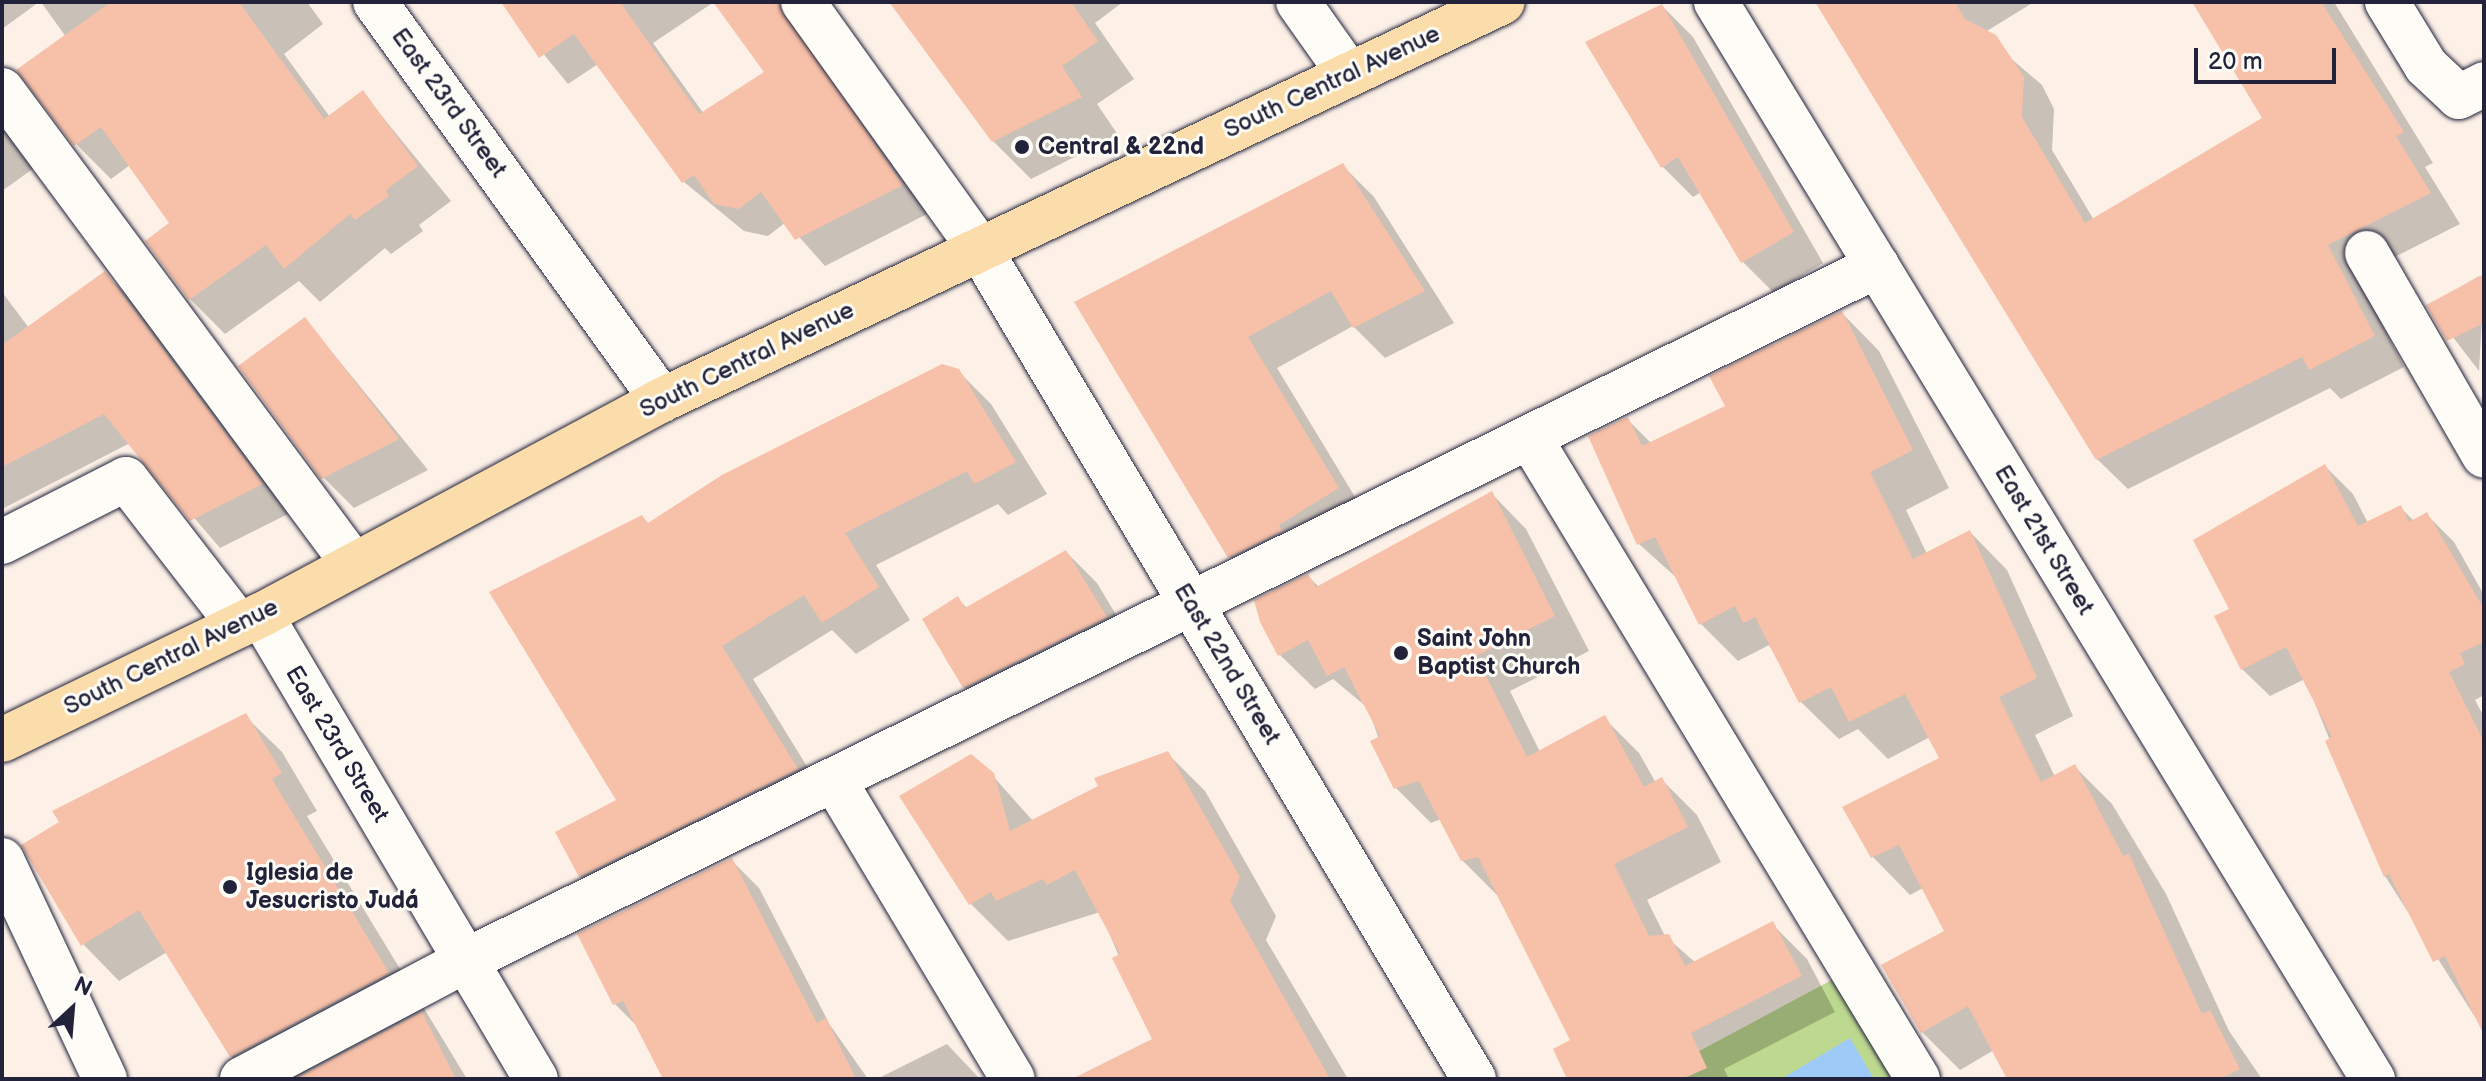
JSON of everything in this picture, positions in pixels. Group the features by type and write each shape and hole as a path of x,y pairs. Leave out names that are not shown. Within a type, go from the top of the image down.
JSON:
{"main road":[{"name":"South Central Avenue","path":"7,729 250,620 662,400 1503,2"}],"street":[{"name":"East 23rd Street","path":"375,2 662,400"},
{"name":"East 22nd Street","path":"803,2 980,249 1474,1079"},
{"path":"1298,2 1349,74"},
{"name":"East 21st Street","path":"1716,2 2373,1079"},
{"path":"2387,2 2426,66 2459,97 2484,84"},
{"path":"2,90 354,565"},
{"path":"2367,253 2484,456"},
{"path":"242,1079 465,961 1192,606 1877,266"},
{"path":"1530,438 1918,1079"},
{"name":"East 23rd Street","path":"2,542 126,479 250,620 536,1079"},
{"path":"834,780 1013,1079"},
{"path":"2,860 105,1079"}],"green space":[{"path":"1843,974 1905,1079 1647,1079"}],"water":[{"path":"1850,1038 1874,1079 1781,1079"}],"building":[{"path":"111,2 239,2 324,119 363,90 418,166 386,190 389,196 355,220 350,214 284,269 266,245 189,300 145,241 169,223 101,127 74,146 16,70"},
{"path":"501,2 620,2 699,114 764,72 713,2 778,2 903,185 795,240 761,192 739,209 714,204 694,175 682,183 574,34 539,58"},
{"path":"889,2 1071,2 1098,41 1062,66 1082,97 992,142"},
{"path":"1815,2 1955,2 1965,19 1996,35 2024,77 2022,117 2085,223 2262,118 2192,2 2321,2 2404,132 2396,136 2431,193 2328,245 2375,336 2309,370 2302,357 2096,460"},
{"path":"1662,4 1794,232 1741,263 1678,157 1661,168 1585,42"},
{"path":"1343,163 1425,291 1353,328 1331,291 1248,337 1339,488 1279,525 1282,531 1228,558 1074,302"},
{"path":"105,271 263,484 190,521 104,414 2,467 2,345"},
{"path":"2484,274 2484,323 2447,341 2426,305"},
{"path":"1842,311 1913,450 1870,472 1913,559 1970,530 2037,678 1999,697 2041,782 2075,764 2123,856 2129,854 2202,1014 2210,1010 2240,1069 2220,1079 2007,1079 1968,1006 1921,1033 1881,965 1944,931 1899,845 1871,858 1842,807 1939,758 1905,694 1849,722 1831,687 1799,703 1755,617 1743,623 1735,606 1699,625 1655,537 1637,545 1588,436 1628,417 1642,446 1725,406 1709,376"},
{"path":"305,317 399,439 321,479 238,366"},
{"path":"942,364 959,369 1016,462 974,484 967,471 845,533 879,587 822,623 804,595 722,646 798,769 579,877 555,832 616,800 489,592 642,515 648,523 722,475"},
{"path":"2325,464 2358,526 2401,505 2409,522 2427,512 2484,609 2484,642 2460,653 2465,664 2449,672 2484,742 2484,1035 2445,956 2433,962 2389,874 2384,877 2325,741 2332,737 2286,647 2241,670 2214,616 2229,609 2193,540"},
{"path":"1492,491 1555,616 1476,656 1527,757 1605,715 1644,787 1662,777 1688,827 1614,864 1649,936 1669,934 1685,966 1773,921 1802,976 1691,1033 1707,1068 1682,1079 1567,1079 1553,1049 1570,1040 1478,857 1461,861 1419,781 1394,789 1370,741 1380,736 1344,667 1327,676 1308,640 1278,656 1260,622 1254,600 1308,574 1316,587"},
{"path":"1066,550 1107,617 963,688 922,619 958,596 965,608"},
{"name":"Iglesia de Jesucristo Judá","path":"246,713 282,773 272,779 389,973 230,1057 139,910 81,946 21,845 59,822 52,811"},
{"path":"1168,751 1240,877 1230,901 1330,1079 1072,1079 1152,1039 1112,958 1120,954 1075,870 1047,885 1043,879 996,901 991,892 969,905 899,796 971,754 994,773 1010,831 1098,786 1094,778"},
{"path":"732,858 817,1023 826,1018 856,1079 663,1079 623,1001 613,1005 577,934"},
{"path":"422,1012 456,1079 295,1079"}],"place":[{"name":"Central & 22nd","path":"1022,147"},
{"name":"Saint John Baptist Church","path":"1401,653"},
{"name":"Iglesia de Jesucristo Judá","path":"230,887"}]}
